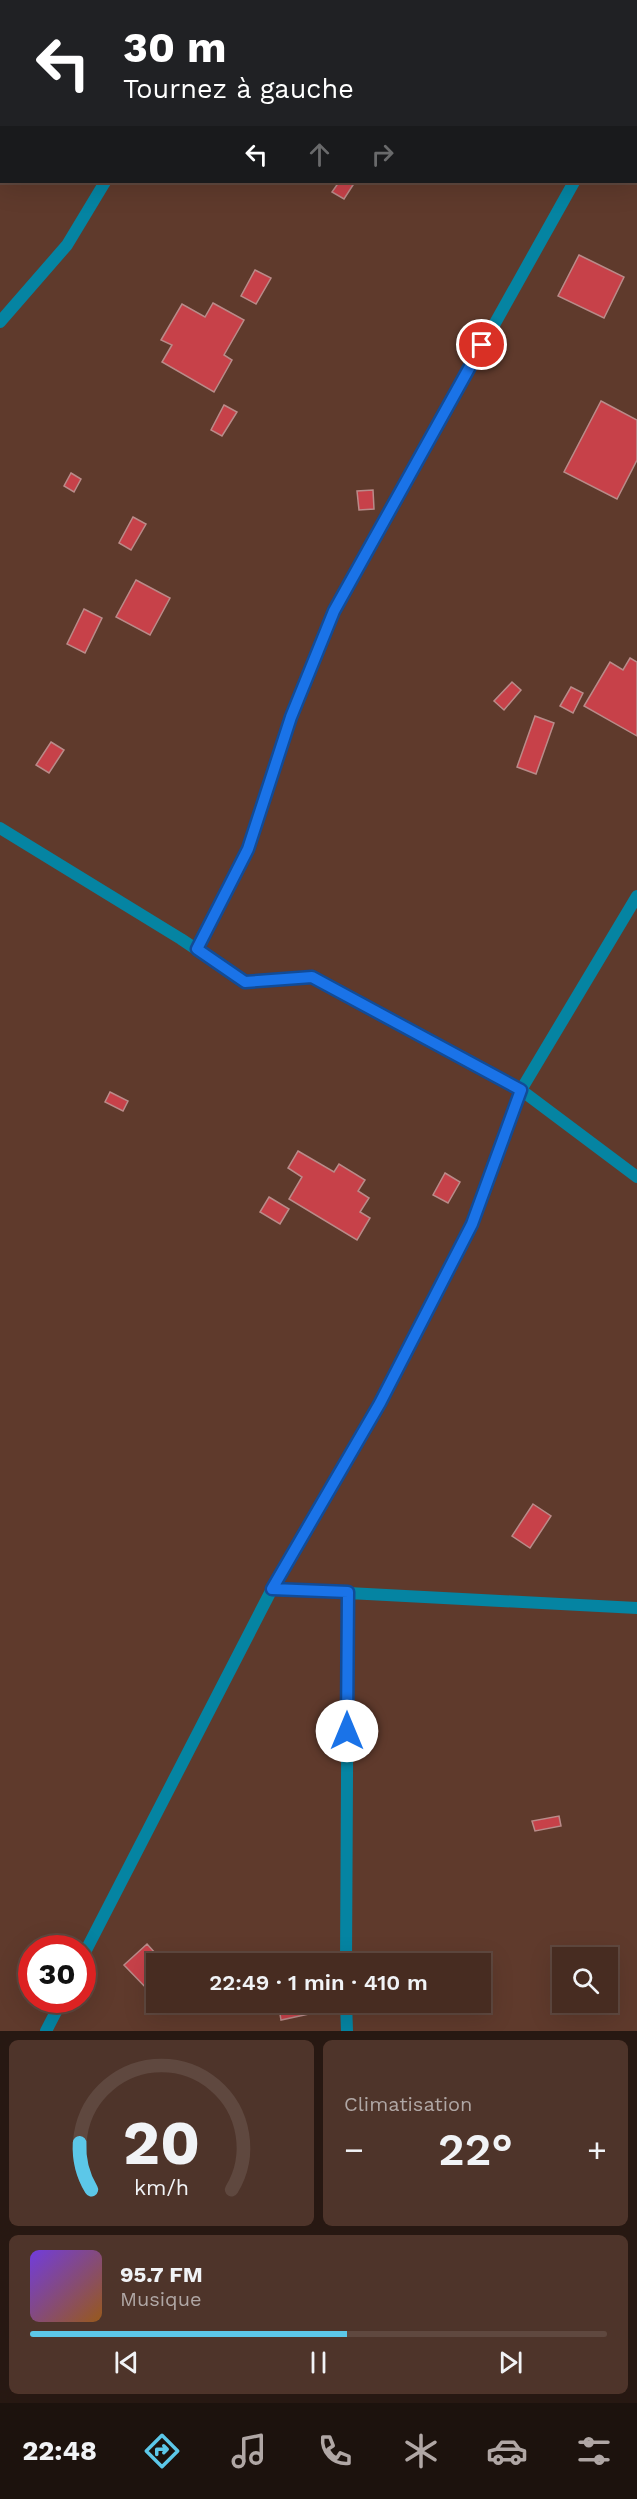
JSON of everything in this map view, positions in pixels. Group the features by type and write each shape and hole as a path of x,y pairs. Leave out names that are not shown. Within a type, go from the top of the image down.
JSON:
{"street":[{"path":"0,322 67,245 104,183"},
{"path":"197,949 248,849 291,717 334,611 573,183"},
{"path":"0,828 197,949 245,982 312,977 521,1090 637,1177"},
{"path":"94,1935 272,1589 380,1403 472,1224 521,1090 637,896"},
{"path":"272,1589 637,1608"},
{"path":"346,1953 348,1592"},
{"path":"46,2031 55,2013"},
{"path":"346,2013 347,2031"}],"building":[{"path":"338,183 353,185 344,199 332,192"},
{"path":"579,255 624,277 604,318 558,296"},
{"path":"255,270 271,278 256,304 241,296"},
{"path":"213,303 244,320 224,355 232,360 214,392 162,362 172,345 161,340 182,304 205,317"},
{"path":"601,401 637,420 637,460 617,499 564,472"},
{"path":"224,405 237,412 222,436 211,430"},
{"path":"71,473 81,479 74,492 64,486"},
{"path":"373,490 374,509 359,510 357,491"},
{"path":"133,517 146,524 131,550 119,543"},
{"path":"136,580 170,598 150,635 116,617"},
{"path":"84,609 102,618 85,653 67,644"},
{"path":"630,658 637,662 637,736 584,706 610,662 623,670"},
{"path":"512,682 521,690 504,710 494,701"},
{"path":"571,687 583,693 573,713 560,706"},
{"path":"535,716 554,723 536,774 517,767"},
{"path":"51,742 64,750 49,773 36,765"},
{"path":"110,1092 128,1101 123,1111 105,1102"},
{"path":"298,1151 334,1172 339,1164 365,1180 358,1191 369,1198 360,1212 370,1218 357,1240 289,1199 302,1177 288,1168"},
{"path":"445,1173 460,1182 448,1203 433,1195"},
{"path":"269,1197 289,1209 280,1224 260,1212"},
{"path":"533,1504 551,1516 530,1548 512,1536"},
{"path":"559,1816 561,1826 535,1831 532,1821"},
{"path":"147,1944 155,1953 146,1953 146,1988 124,1965"},
{"path":"280,2013 314,2013 281,2020"}],"route":[{"path":"347,1731 348,1592 272,1589 380,1403 472,1224 521,1090 312,977 245,982 197,949 248,849 291,717 334,611 482,345"}]}
